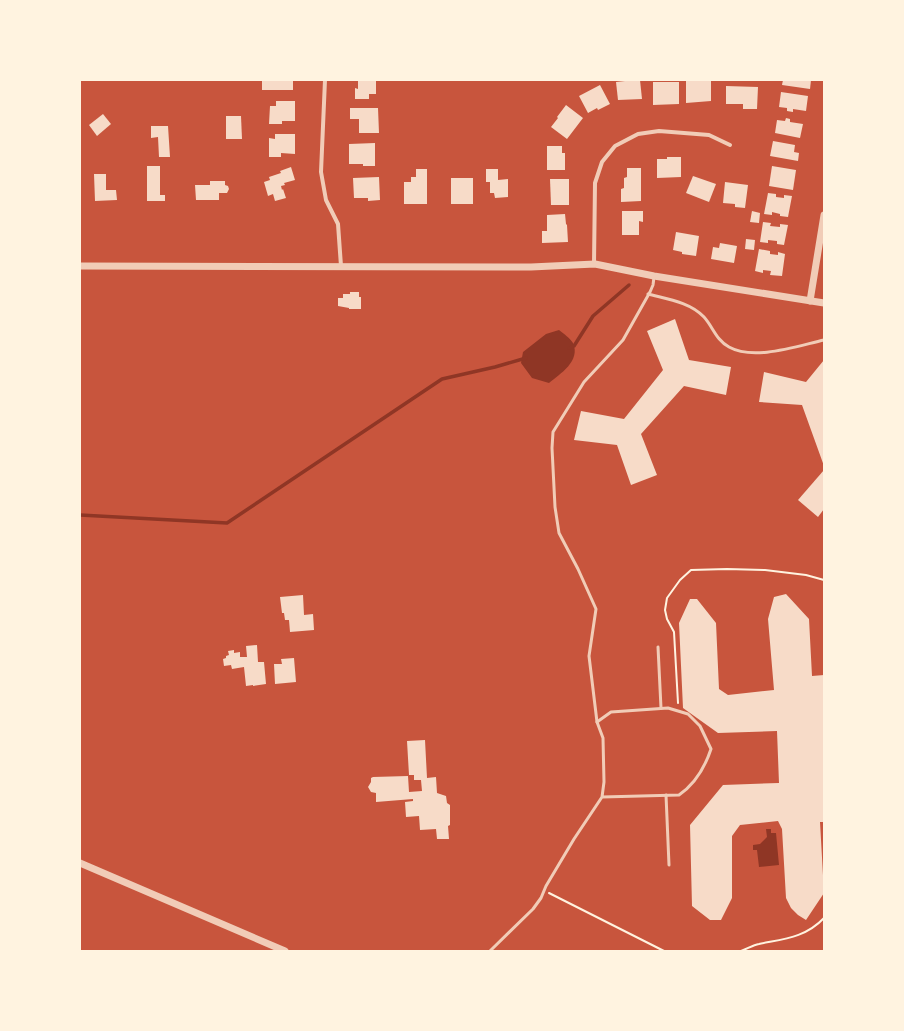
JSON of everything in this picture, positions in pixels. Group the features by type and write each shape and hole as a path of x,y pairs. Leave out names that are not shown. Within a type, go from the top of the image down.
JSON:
{"street":[{"path":"325,80 321,172 326,200 338,224 341,266"},
{"path":"594,264 595,183 602,162 615,146 638,134 659,130 709,135 730,145"},
{"path":"810,301 824,215"},
{"path":"80,266 531,266 594,264 654,276 824,303"},
{"path":"80,863 285,951"}],"lane":[{"path":"490,951 533,909 574,839 602,798 604,782 603,738 597,722 589,656 596,609 578,569 559,533 555,507 552,448 553,432 584,382 623,340 653,285 654,276"},
{"path":"648,294 685,304 694,309 705,318 721,342 730,348 741,352 767,352 824,340"},
{"path":"658,647 661,708"},
{"path":"597,722 611,712 668,708 688,714 700,726 711,749 708,759 701,772 679,795 602,798"},
{"path":"666,795 669,865"}],"path":[{"path":"678,711 674,632 664,610 667,598 680,580 691,570 765,570 806,575 824,580"},
{"path":"544,891 664,951"},
{"path":"741,951 757,944 783,940 803,933 817,926 824,918"}],"shaded area":[{"path":"559,330 573,343 575,350 572,361 564,371 549,383 532,378 521,363 523,352 546,334"},
{"path":"766,829 771,829 771,833 776,833 779,865 759,867 757,850 753,850 753,845 760,844 767,837"}],"building":[{"path":"262,80 293,80 293,90 262,90"},
{"path":"358,80 376,80 376,94 369,94 369,99 355,99 355,88 358,89"},
{"path":"640,80 642,99 618,100 616,82"},
{"path":"686,80 711,81 711,101 686,103"},
{"path":"783,80 811,80 810,89 782,85"},
{"path":"653,82 679,82 679,104 653,105"},
{"path":"600,85 610,104 598,110 597,108 588,113 579,96"},
{"path":"726,86 758,87 757,109 743,109 743,104 726,104"},
{"path":"781,92 808,96 806,111 793,109 793,112 787,111 787,108 779,107"},
{"path":"276,101 295,101 295,121 282,121 282,124 269,124 270,106 276,106"},
{"path":"566,105 583,118 567,139 551,127"},
{"path":"350,108 378,108 379,133 359,133 359,119 350,119"},
{"path":"103,114 111,124 97,136 89,125"},
{"path":"226,116 241,116 242,139 226,139"},
{"path":"786,118 790,119 790,122 803,124 800,138 775,133 777,120 785,121"},
{"path":"151,126 168,126 170,157 159,157 158,137 151,138"},
{"path":"275,134 295,134 295,154 281,153 281,157 269,157 269,138 275,139"},
{"path":"773,141 795,145 794,152 799,153 798,161 770,156"},
{"path":"375,143 375,166 349,164 349,144"},
{"path":"547,146 562,146 562,153 565,153 565,170 547,170"},
{"path":"667,157 681,157 681,177 657,178 657,159 667,159"},
{"path":"147,166 160,166 160,195 165,195 165,201 147,201"},
{"path":"772,166 796,170 793,190 769,186"},
{"path":"291,167 295,180 284,183 285,185 281,186 286,198 275,201 273,194 268,196 264,182 270,180 269,177 281,173 280,171"},
{"path":"627,168 641,168 641,201 621,202 621,189 624,188 624,178 627,177"},
{"path":"416,169 427,169 427,204 404,204 404,182 411,182 411,177 416,177"},
{"path":"486,169 498,169 498,180 508,179 508,197 495,198 494,193 490,193 490,182 486,182"},
{"path":"94,174 106,174 106,190 116,190 117,200 95,201"},
{"path":"693,176 716,184 709,202 686,193"},
{"path":"379,177 380,200 368,201 368,198 354,198 353,178"},
{"path":"451,178 473,178 473,204 451,204"},
{"path":"550,179 569,179 569,205 551,205"},
{"path":"210,181 225,181 225,185 228,186 229,189 227,193 219,193 219,200 196,200 195,185 210,185"},
{"path":"725,182 748,185 745,208 735,207 735,204 723,203"},
{"path":"768,193 776,194 776,197 784,198 784,195 792,196 788,217 780,216 780,214 772,212 772,215 764,214"},
{"path":"622,211 643,211 643,222 639,221 639,235 622,235"},
{"path":"752,211 760,213 759,223 750,222"},
{"path":"565,214 568,242 542,243 542,231 547,231 547,215"},
{"path":"763,222 771,223 770,226 780,227 780,224 788,225 784,245 777,244 777,241 768,240 768,243 760,242"},
{"path":"676,232 699,236 696,256 682,254 682,252 673,250"},
{"path":"746,239 755,240 754,250 745,249"},
{"path":"720,243 737,246 734,263 711,259 713,247 719,248"},
{"path":"759,249 770,251 770,254 778,255 778,252 785,254 782,276 770,275 771,271 763,270 763,273 755,271"},
{"path":"350,292 359,292 359,297 361,297 361,309 349,309 338,306 338,298 343,298 343,294 350,294"},
{"path":"675,319 689,360 731,367 726,395 684,386 641,434 657,475 631,485 617,445 574,440 581,411 624,419 663,370 647,331"},
{"path":"824,360 824,466 802,405 759,402 764,372 806,382"},
{"path":"824,470 824,509 818,517 798,500"},
{"path":"786,594 809,619 812,676 824,675 824,822 820,822 824,893 806,920 798,915 791,908 786,898 782,829 778,821 740,825 732,836 732,898 721,920 710,920 692,906 690,825 723,785 779,783 777,731 718,733 683,708 679,623 690,599 697,599 716,623 719,689 728,695 774,690 768,619 774,597"},
{"path":"303,595 304,615 313,614 314,630 290,632 289,620 285,620 284,613 282,613 280,597"},
{"path":"257,645 258,662 264,662 266,684 246,686 244,667 232,669 231,665 224,666 223,659 229,655 228,651 234,650 234,653 240,652 240,657 247,657 246,646"},
{"path":"294,658 296,682 275,684 274,664 282,664 281,659"},
{"path":"425,740 427,778 436,777 437,793 446,796 447,803 450,805 450,825 448,826 449,839 437,839 436,829 420,830 419,816 406,817 405,802 413,801 413,799 376,802 376,793 371,792 368,787 371,782 371,778 373,777 408,776 409,792 422,791 421,780 414,780 414,775 409,775 407,741"}],"waterway":[{"path":"569,348 574,346 593,316 629,285"},
{"path":"80,515 227,523 442,379 495,367 526,358"}]}
